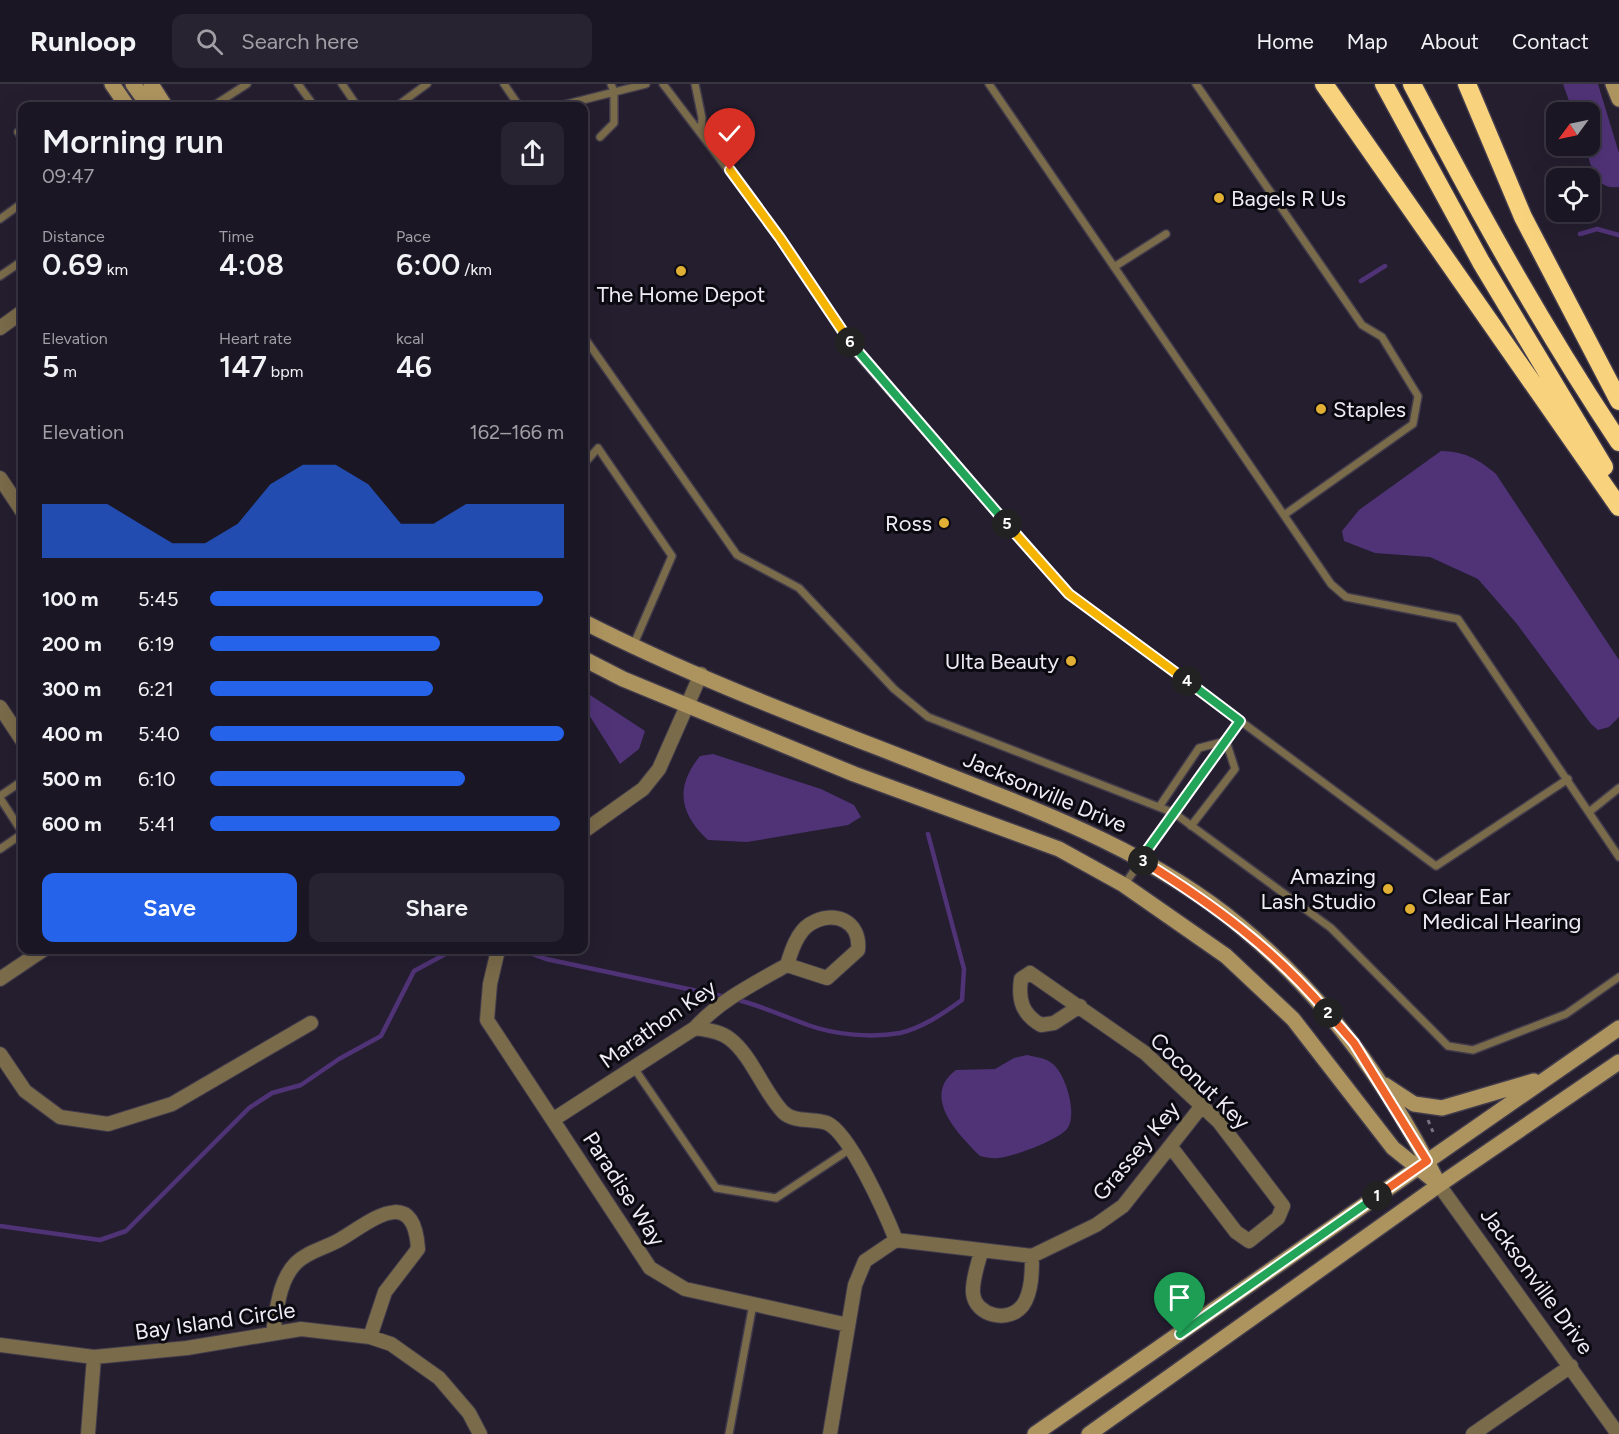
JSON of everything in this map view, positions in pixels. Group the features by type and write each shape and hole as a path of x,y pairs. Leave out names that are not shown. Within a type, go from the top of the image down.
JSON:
{"highway":[{"path":"1324,84 1619,507"},
{"path":"1383,84 1481,262 1619,491"},
{"path":"1412,84 1504,256 1564,360 1619,442"},
{"path":"1467,84 1523,217 1619,401"}],"street":[{"path":"112,84 124,102"},
{"path":"133,84 146,102"},
{"path":"152,84 163,102"},
{"path":"1612,84 1619,99"},
{"path":"2,322 18,314"},
{"path":"0,478 18,505"},
{"name":"Jacksonville Drive","path":"588,624 633,646 844,734 1037,809 1140,860 1240,925 1306,987 1354,1043 1377,1078 1422,1164 1571,1366 1618,1434"},
{"name":"Jacksonville Drive","path":"588,661 623,679 854,774 1059,849 1124,885 1226,956 1293,1019 1393,1148 1422,1164"},
{"path":"588,828 643,789 659,769 701,674"},
{"path":"0,707 18,734"},
{"path":"827,919 843,919 854,927 859,939 858,950 827,978 787,965 793,948 809,924 827,919"},
{"path":"0,979 37,954"},
{"name":"Paradise Way","path":"497,954 490,984 487,1020 650,1268 685,1289 848,1324"},
{"name":"Marathon Key","path":"554,1119 634,1068 750,986 787,965"},
{"name":"Coconut Key","path":"1080,1006 1054,1023 1041,1025 1030,1019 1022,1008 1019,993 1021,979 1030,973 1080,1006 1145,1053 1219,1122 1283,1206 1278,1218 1249,1241 1236,1232 1171,1147"},
{"path":"0,1054 25,1091 60,1117 108,1124 172,1104 312,1023"},
{"path":"699,1023 729,1038 753,1068 774,1102 787,1116 827,1123 840,1133 882,1207 896,1240"},
{"path":"1035,1434 1619,1029"},
{"path":"1089,1434 1439,1185 1619,1062"},
{"path":"1377,1078 1414,1104 1442,1108 1548,1077"},
{"name":"Grassey Key","path":"1032,1256 1113,1215 1124,1206 1201,1107"},
{"path":"273,1332 286,1276 296,1263 306,1255 340,1240 376,1216 395,1212 404,1214 413,1224 418,1249 385,1292 370,1337"},
{"path":"830,1434 855,1285 865,1261 896,1240 981,1252 1032,1256 1032,1278 1023,1305 1012,1314 1003,1316 983,1312 975,1302 973,1292 981,1252"},
{"name":"Bay Island Circle","path":"0,1345 94,1357 187,1348 301,1329 370,1337 391,1344 439,1378 469,1413 480,1434"},
{"path":"88,1434 94,1357"},
{"path":"1473,1434 1571,1366"}],"lane":[{"path":"219,102 247,84"},
{"path":"298,84 311,102"},
{"path":"342,84 354,102"},
{"path":"402,102 427,84"},
{"path":"504,84 516,102"},
{"path":"600,137 614,123 614,92 611,84"},
{"path":"576,102 646,84"},
{"path":"663,84 780,238 858,355 1069,594 1436,866 1568,779"},
{"path":"695,84 702,118 701,132"},
{"path":"989,84 1331,584 1346,597 1458,619 1619,857"},
{"path":"1196,84 1362,325 1382,337 1418,396 1413,424 1284,515"},
{"path":"0,219 18,206"},
{"path":"1114,267 1166,234"},
{"path":"0,276 18,264"},
{"path":"588,343 737,555 799,588 894,689 928,717 1174,813 1330,928 1448,1046 1473,1050 1566,1014 1619,977"},
{"path":"588,459 598,448 672,556 633,646"},
{"path":"1124,885 1240,721"},
{"path":"1159,807 1199,748 1226,741"},
{"path":"1191,826 1235,769 1226,741"},
{"path":"18,784 0,797 18,826"},
{"path":"1589,812 1619,788"},
{"path":"0,849 18,836"},
{"path":"634,1068 716,1188 776,1198 850,1149"},
{"path":"729,1434 753,1304"}],"path":[{"path":"1425,1137 1433,1132 1440,1138"}],"shaded area":[{"path":"1563,84 1598,84 1619,153 1619,187 1610,187 1600,182 1600,168 1592,168 1588,156 1600,156 1600,102 1569,102"},
{"path":"1441,451 1470,457 1496,474 1619,660 1619,717 1609,727 1598,730 1591,724 1517,624 1478,579 1430,557 1375,553 1344,541 1342,531 1359,510"},
{"path":"588,694 645,731 639,749 620,764 588,713"},
{"path":"713,754 821,789 854,805 861,817 848,825 747,842 708,840 698,830 686,810 684,789 692,767 700,756"},
{"path":"1027,1055 1047,1060 1058,1069 1069,1095 1070,1123 1062,1133 1024,1151 1005,1157 980,1156 953,1126 946,1114 942,1103 942,1091 946,1080 956,1070 995,1069 1014,1058"}],"waterway":[{"path":"1580,234 1597,229 1619,235"},
{"path":"1361,281 1385,266"},
{"path":"734,999 808,1025 842,1033 866,1035 889,1035 908,1031 932,1020 962,1000 964,969 928,834"},
{"path":"0,1226 100,1240 126,1231 249,1108 272,1093 301,1085 339,1059 381,1036 414,971 446,954"},
{"path":"532,954 546,959 726,997"}],"place":[{"name":"Bagels R Us","path":"1219,198"},
{"name":"The Home Depot","path":"681,271"},
{"name":"Staples","path":"1321,409"},
{"name":"Ross","path":"944,523"},
{"name":"Ulta Beauty","path":"1071,661"},
{"name":"Amazing Lash Studio","path":"1388,889"},
{"name":"Clear Ear Medical Hearing","path":"1410,909"}],"route":[{"path":"730,170 780,238 858,355 1069,594 1240,721 1140,860 1240,925 1306,987 1354,1043 1418,1143 1427,1161 1180,1334"}]}
